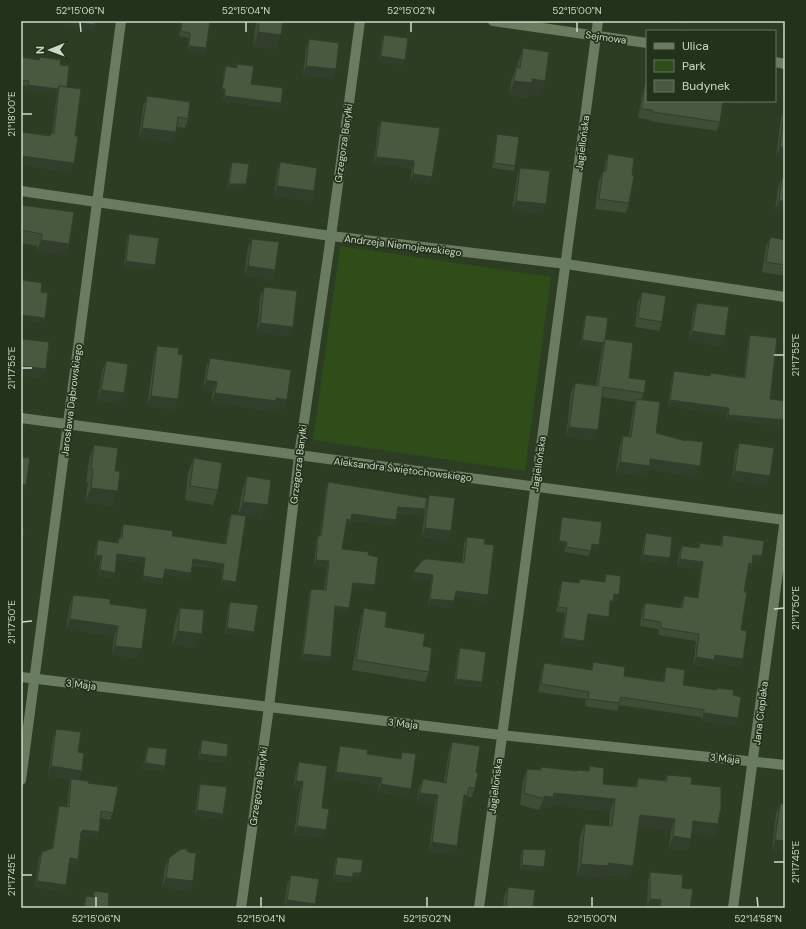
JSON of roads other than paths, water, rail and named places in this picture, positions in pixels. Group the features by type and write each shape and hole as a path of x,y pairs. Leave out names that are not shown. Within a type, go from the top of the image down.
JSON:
{"street":[{"name":"Jarosława Dąbrowskiego","path":"21,780 121,21"},
{"name":"Grzegorza Baryłki","path":"240,908 269,707 299,456 360,21"},
{"name":"Sejmowa","path":"493,21 646,43"},
{"name":"Jagiellońska","path":"479,908 598,21"},
{"name":"Andrzeja Niemojewskiego","path":"21,191 331,236 566,264 785,297"},
{"name":"Aleksandra Świętochowskiego","path":"21,418 785,520"},
{"name":"Jana Cieplaka","path":"733,908 785,520"},
{"name":"3 Maja","path":"21,676 501,735 785,765"}]}
